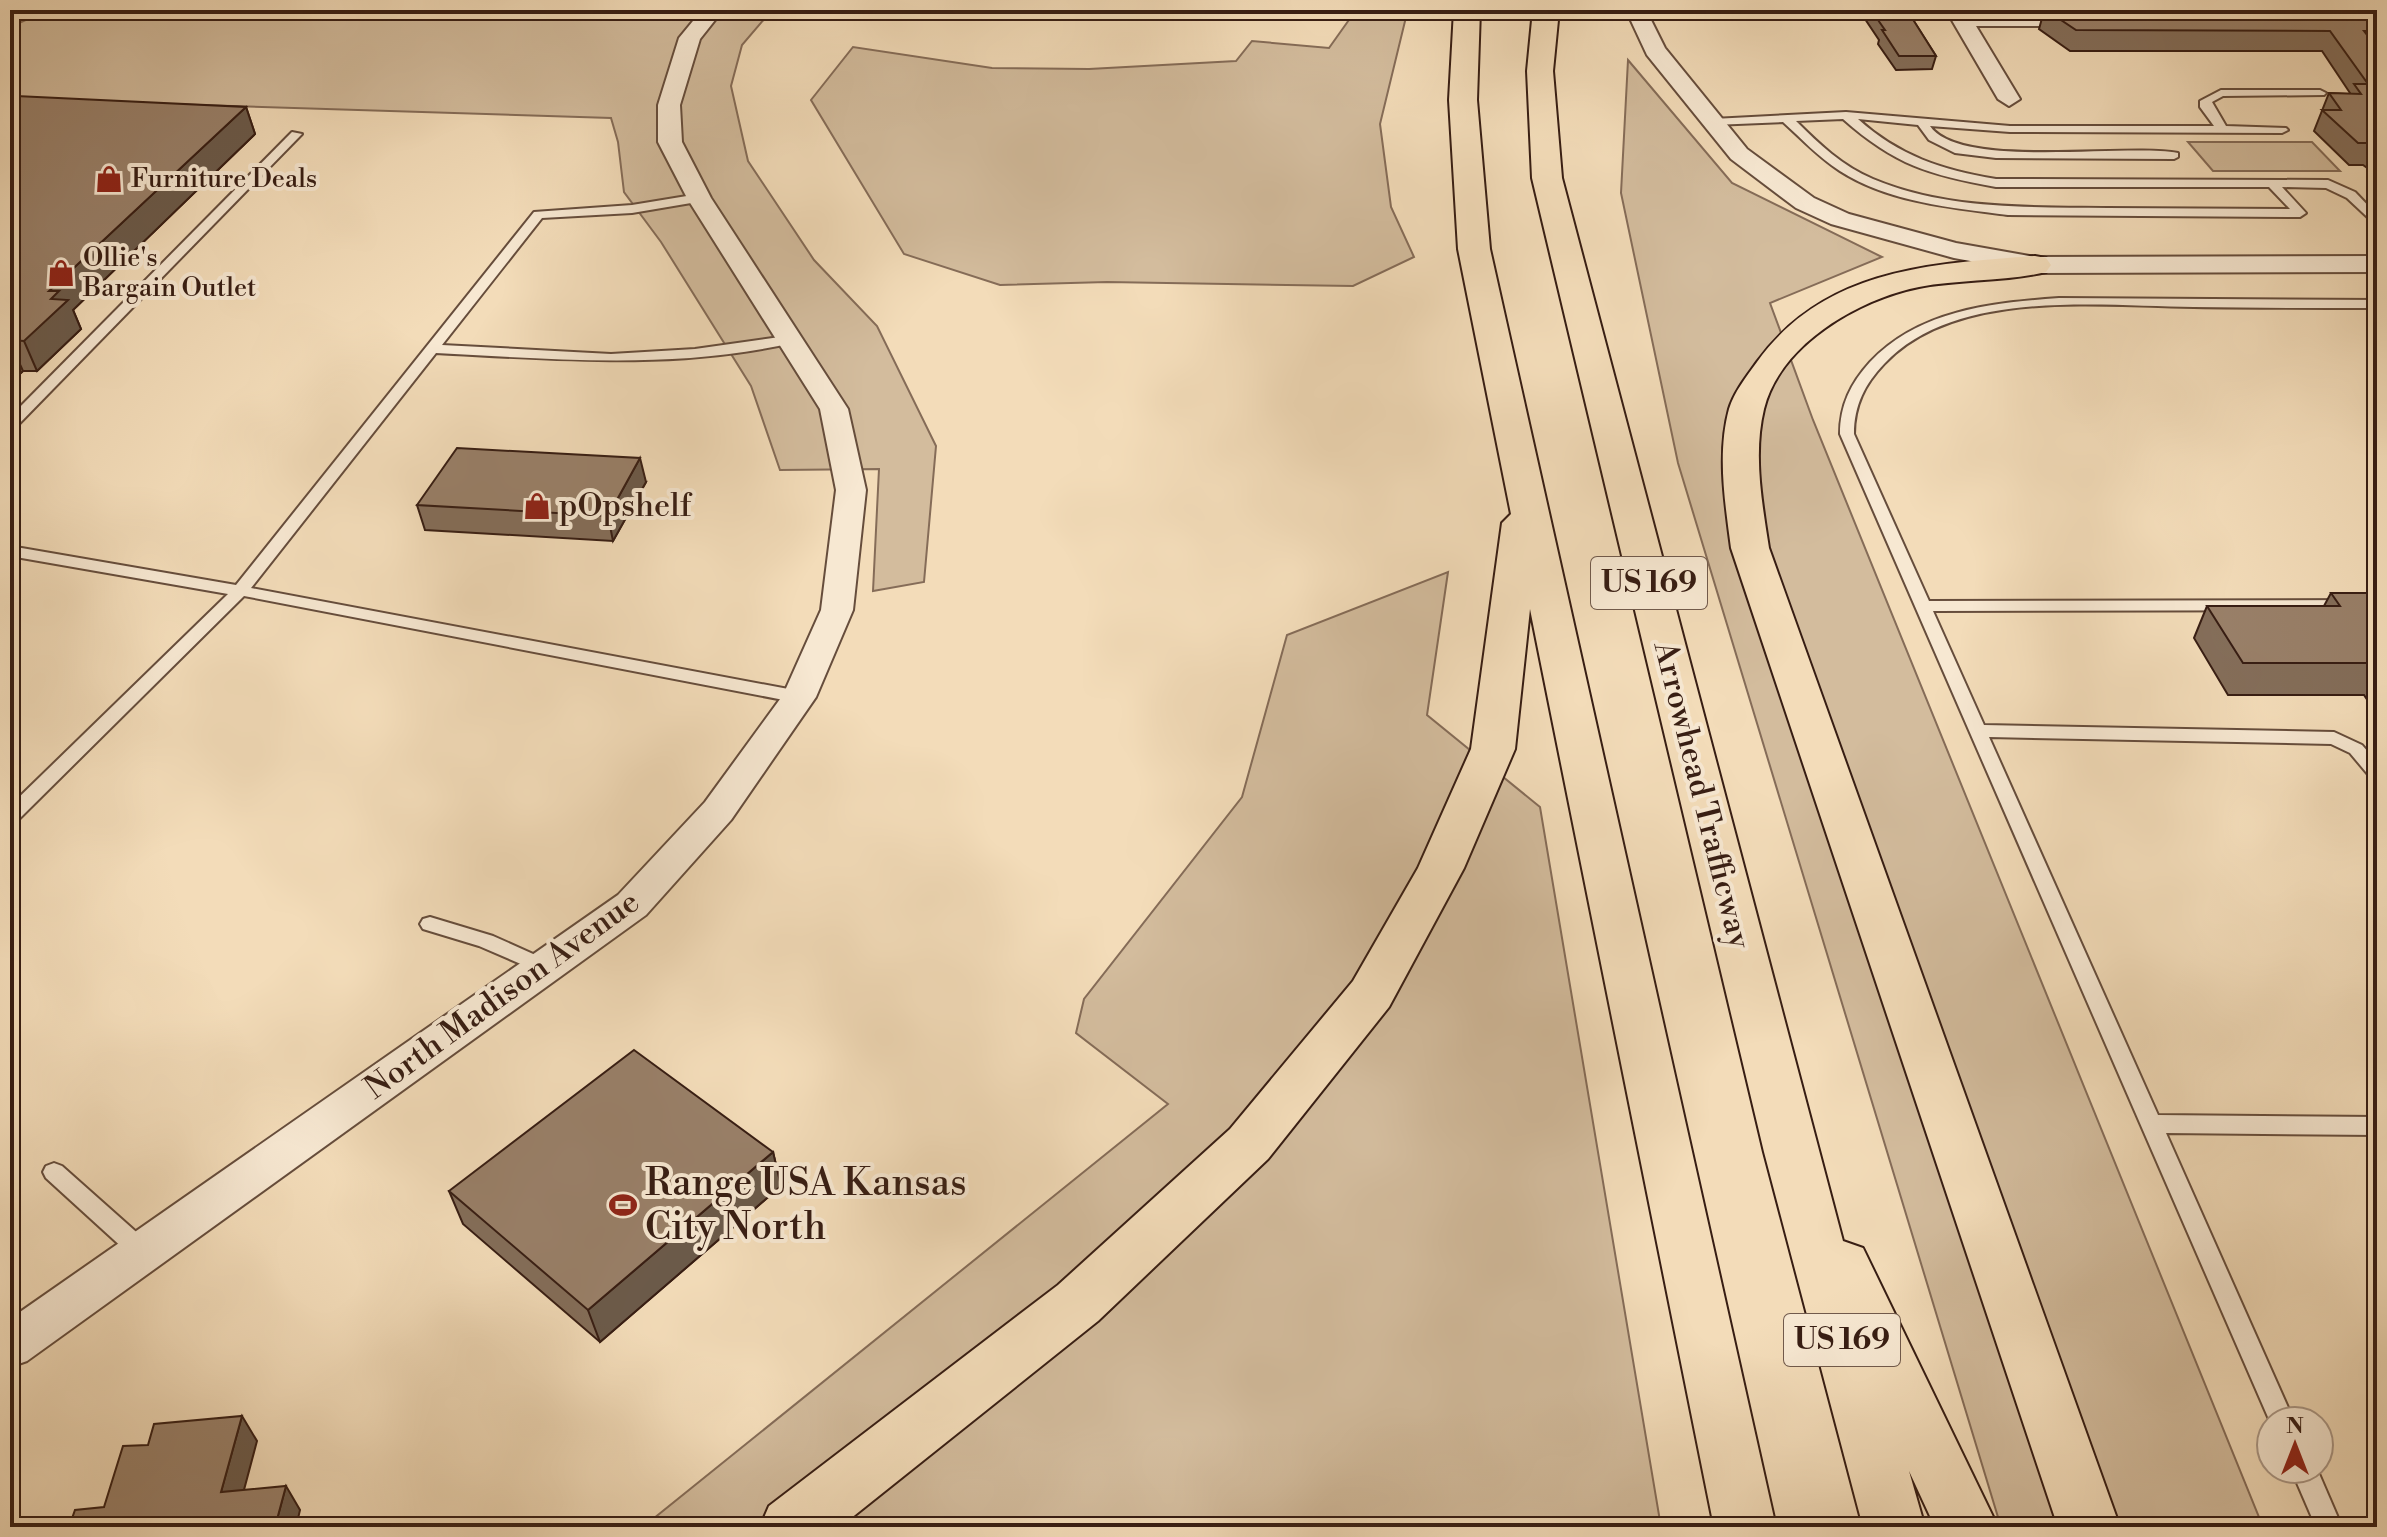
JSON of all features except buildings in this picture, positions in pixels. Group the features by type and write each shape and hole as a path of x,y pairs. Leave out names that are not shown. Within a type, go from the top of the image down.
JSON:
{"highway":[{"name":"US 169","path":"1467,10 1462,87 1474,249 1745,1527"},
{"name":"Arrowhead Trafficway","path":"1546,10 1540,71 1547,178 1791,1152 1894,1527"},
{"path":"2033,256 1889,284 1844,298 1808,322 1780,346 1747,407 1741,494 1750,548 2089,1527"},
{"path":"791,1527 1078,1303 1249,1144 1371,994 1441,868 1493,749 1525,488"},
{"path":"1791,1152 1967,1527"}],"street":[{"name":"North Madison Avenue","path":"10,1346 632,905 718,811 799,697 837,610 851,490 834,409 787,340 699,198 670,142 669,105 690,38 713,10"},
{"path":"1636,10 1655,50 1739,154 1772,182 1805,203 1882,233 2033,256 2377,264"},
{"path":"1959,15 2115,20"},
{"path":"1959,15 2009,99"},
{"path":"2033,256 2377,254"}],"lane":[{"path":"2223,130 2206,107 2206,101 2221,93 2320,93"},
{"path":"1713,122 1846,115 2010,129 2282,130"},
{"path":"1846,115 1893,156 1957,176 1996,183 2328,184 2351,195 2377,222"},
{"path":"1787,119 1828,159 1865,179 1909,195 1973,207 2008,211 2300,213 2272,184"},
{"path":"1921,120 1933,138 1955,149 1996,154 2174,155"},
{"path":"2152,130 2198,184"},
{"path":"10,425 296,134"},
{"path":"10,817 239,592 538,215 632,209 699,198"},
{"path":"2275,1405 1847,434 1852,395 1880,354 1904,336 1960,315 2073,302 2377,304"},
{"path":"434,349 611,358 695,353 787,340"},
{"path":"10,551 351,610 799,697"},
{"path":"1923,606 2377,605"},
{"path":"1978,731 2334,738 2356,749 2377,774"},
{"path":"430,924 486,941 544,967"},
{"path":"2151,1124 2377,1126"},
{"path":"54,1172 144,1253"},
{"path":"2311,1485 2329,1527"}],"shaded area":[{"path":"48,10 772,10 742,45 731,86 748,161 814,260 877,326 936,446 924,582 873,591 879,469 780,470 751,386 661,242 624,192 618,142 611,118 10,99 10,27"},
{"path":"1356,10 1407,13 1380,124 1391,207 1414,257 1353,286 1107,282 1000,285 904,254 811,100 853,47 992,68 1089,69 1236,61 1252,41 1329,48"},
{"path":"1628,60 1732,183 1882,257 1770,303 1813,420 2263,1527 2001,1527 1678,463 1621,193"},
{"path":"2188,142 2312,142 2340,171 2213,171"},
{"path":"1448,572 1427,715 1540,807 1661,1527 643,1527 1168,1104 1076,1033 1084,999 1242,797 1287,635"}],"place":[{"name":"Furniture Deals","path":"109,179"},
{"name":"Ollie's Bargain Outlet","path":"61,273"},
{"name":"pOpshelf","path":"537,506"},
{"name":"Range USA Kansas City North","path":"623,1205"}]}
